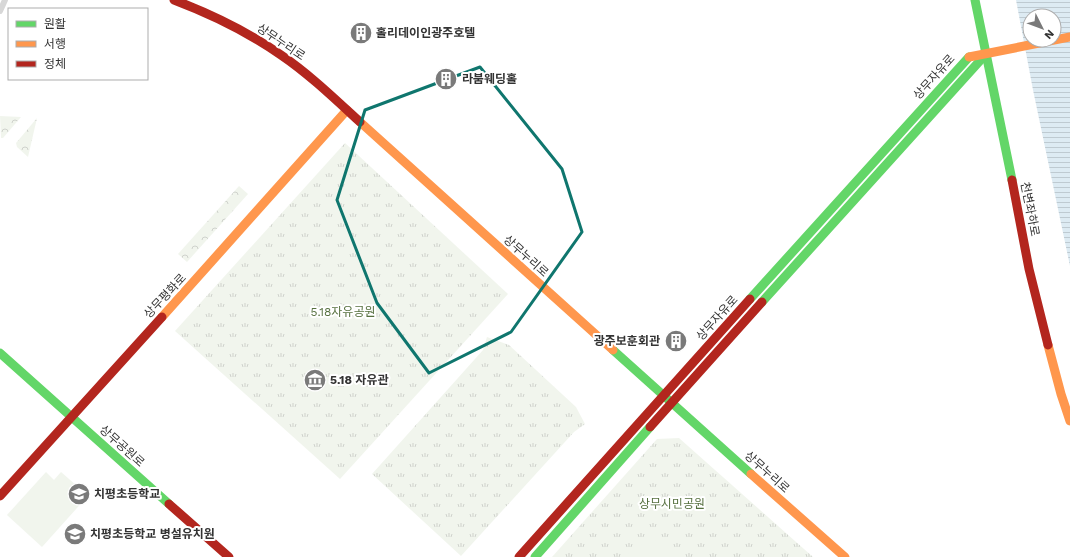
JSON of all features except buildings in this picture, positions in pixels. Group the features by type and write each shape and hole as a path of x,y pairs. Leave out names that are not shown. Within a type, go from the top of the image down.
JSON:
{"street":[{"path":"0,11 5,0"},
{"name":"상무누리로","path":"174,0 213,16 258,40 280,54 309,76 671,403 845,557"},
{"name":"천변좌하로","path":"975,0 1002,128 1029,269 1061,394 1070,421"},
{"path":"986,54 1070,37"},
{"name":"상무자유로","path":"519,557 663,395 969,57 986,54"},
{"name":"상무자유로","path":"535,557 671,403 986,54"},
{"name":"상무평화로","path":"0,496 194,283 347,110"},
{"name":"상무공원로","path":"0,352 229,557"}],"highlighted area":[{"path":"480,67 562,169 582,232 511,332 429,373 377,303 337,200 365,110"}],"green space":[{"path":"0,116 21,117 3,138 1,138"},
{"path":"37,118 28,157 17,147 16,143"},
{"name":"5.18자유공원","path":"345,143 508,294 340,479 175,331"},
{"path":"239,186 248,194 187,262 178,254"},
{"path":"487,337 509,345 576,407 585,424 574,432 461,556 372,474 483,350"},
{"name":"상무시민공원","path":"679,438 813,557 552,557 657,439"},
{"path":"46,472 54,480 61,472 85,493 85,499 42,547 7,515"},
{"path":"658,540 670,544 685,557 625,557 640,545"}],"shaded area":[{"path":"1016,0 1070,0 1070,266 1025,48 1062,48 1062,8 1022,8 1022,32"}],"traffic: fast":[{"path":"975,0 1012,180"},
{"path":"762,302 986,54"},
{"path":"750,299 969,57"},
{"path":"613,350 751,474"},
{"path":"0,353 169,504"},
{"path":"535,557 650,427"}],"traffic: slow":[{"path":"969,57 1070,37"},
{"path":"162,317 347,110"},
{"path":"360,122 613,350"},
{"path":"1048,345 1070,421"},
{"path":"751,474 845,557"}],"traffic: jam":[{"path":"174,0 202,11 256,39 312,78 360,122"},
{"path":"1012,180 1029,269 1048,345"},
{"path":"519,557 750,299"},
{"path":"650,427 762,302"},
{"path":"0,496 162,317"},
{"path":"169,504 229,557"}],"place":[{"name":"홀리데이인광주호텔","path":"361,33"},
{"name":"라붐웨딩홀","path":"446,79"},
{"name":"광주보훈회관","path":"676,341"},
{"name":"5.18 자유관","path":"315,380"},
{"name":"치평초등학교","path":"79,494"},
{"name":"치평초등학교 병설유치원","path":"75,534"}]}
